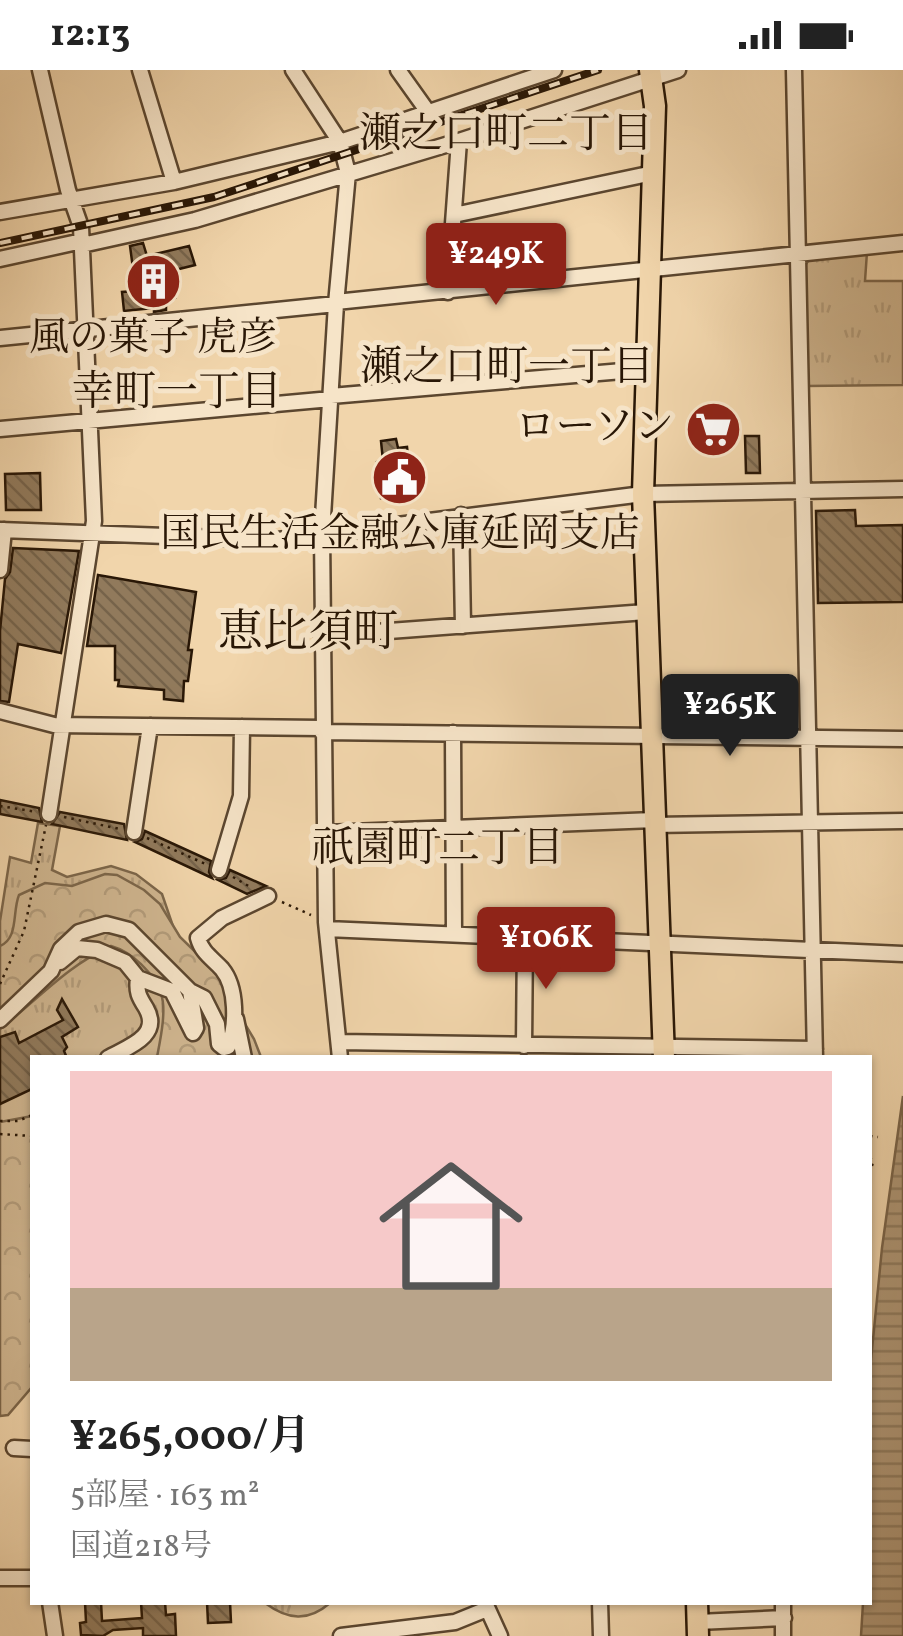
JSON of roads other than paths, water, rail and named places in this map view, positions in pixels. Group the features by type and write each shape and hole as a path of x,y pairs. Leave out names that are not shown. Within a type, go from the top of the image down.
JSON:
{"highway":[{"path":"651,74 655,106 654,172 642,494 664,1052"}],"street":[{"path":"40,70 82,243 92,533 48,814"},
{"path":"140,70 174,182"},
{"path":"293,70 340,142 348,173 322,534 327,925 339,1050 815,1053 794,70"},
{"path":"398,70 428,112"},
{"path":"0,212 174,182 340,142 428,112 517,75 554,70"},
{"path":"0,259 194,220 459,141 651,74 678,70"},
{"path":"448,292 459,141"},
{"path":"454,215 654,172"},
{"path":"0,338 903,242"},
{"path":"0,429 646,369"},
{"path":"0,570 2,530 278,540 642,494 903,489"},
{"path":"461,515 463,626"},
{"path":"322,636 646,612"},
{"path":"0,711 62,725 903,739"},
{"path":"134,832 150,726"},
{"path":"219,870 241,796 242,727"},
{"path":"453,733 454,933"},
{"path":"325,833 654,822 903,821"},
{"path":"243,1055 227,977 207,956 198,938 222,918 268,896"},
{"path":"55,965 61,949 79,932 116,924 129,930 190,990 204,998 217,1024 219,1044 224,1048 230,1042 235,1013"},
{"path":"327,925 903,954"},
{"path":"520,1050 525,937"},
{"path":"0,1020 70,952 85,947 125,962 138,978 172,991 192,1033 196,1028 190,990"},
{"path":"113,1055 139,1041 150,1028 150,1018 137,990 138,978"},
{"path":"14,1448 30,1449"},
{"path":"0,1578 30,1578"},
{"path":"50,1605 55,1636"},
{"path":"600,1605 601,1636"},
{"path":"340,1636 455,1622 486,1606 500,1636"},
{"path":"698,1620 784,1610 783,1636"}],"railway":[{"path":"0,243 214,197 598,70"}],"place":[{"name":"風の菓子 虎彦","path":"153,281"},
{"name":"ローソン","path":"713,429"},
{"name":"国民生活金融公庫延岡支店","path":"400,477"}],"district":[{"name":"瀬之口町二丁目","path":"506,136"},
{"name":"瀬之口町一丁目","path":"507,369"},
{"name":"幸町一丁目","path":"177,394"},
{"name":"恵比須町","path":"308,634"},
{"name":"祇園町二丁目","path":"438,850"}]}
